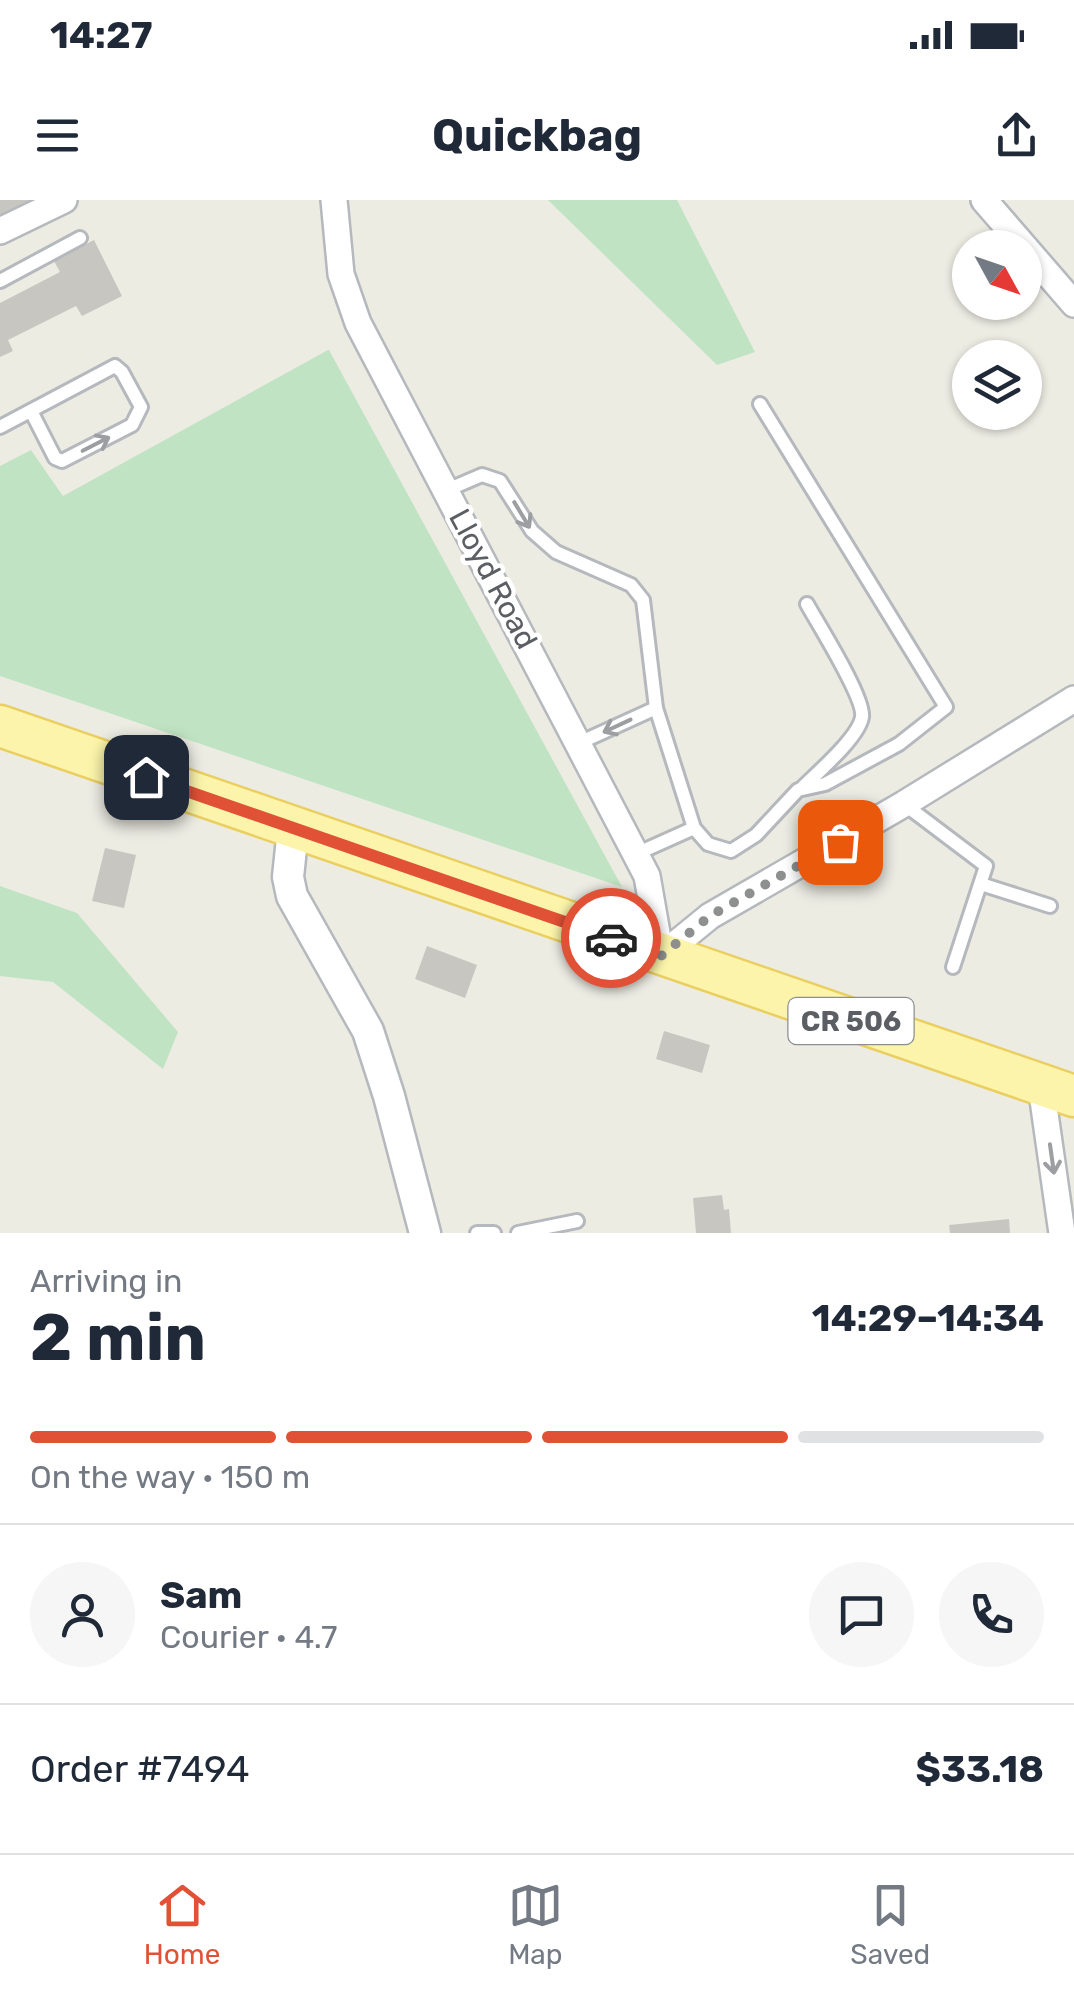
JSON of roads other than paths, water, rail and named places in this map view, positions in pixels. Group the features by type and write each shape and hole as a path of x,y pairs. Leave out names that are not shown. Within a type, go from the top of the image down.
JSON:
{"main road":[{"name":"CR 506","path":"0,726 1058,1091"}],"street":[{"path":"0,231 64,200"},
{"name":"Lloyd Road","path":"334,200 341,274 358,323 647,876 661,956"},
{"path":"984,200 1074,304"},
{"path":"661,956 710,916 904,804 1074,699"},
{"path":"293,829 288,876 292,896 368,1031 425,1233"},
{"path":"1058,1091 1062,1233"}],"lane":[{"path":"0,281 80,238"},
{"path":"0,427 115,366 141,406 132,426 62,461 56,458 31,411"},
{"path":"760,404 946,706 899,744 825,784 800,790"},
{"path":"447,490 482,475 500,482 532,531 556,552 631,585 642,600 656,708 694,828 708,844 730,851 756,836 856,731 863,715 858,696 807,604"},
{"path":"579,743 656,708"},
{"path":"904,804 986,866 953,967"},
{"path":"636,854 694,828"},
{"path":"981,884 1050,906"},
{"path":"518,1233 577,1220"},
{"path":"477,1233 494,1233"}]}
